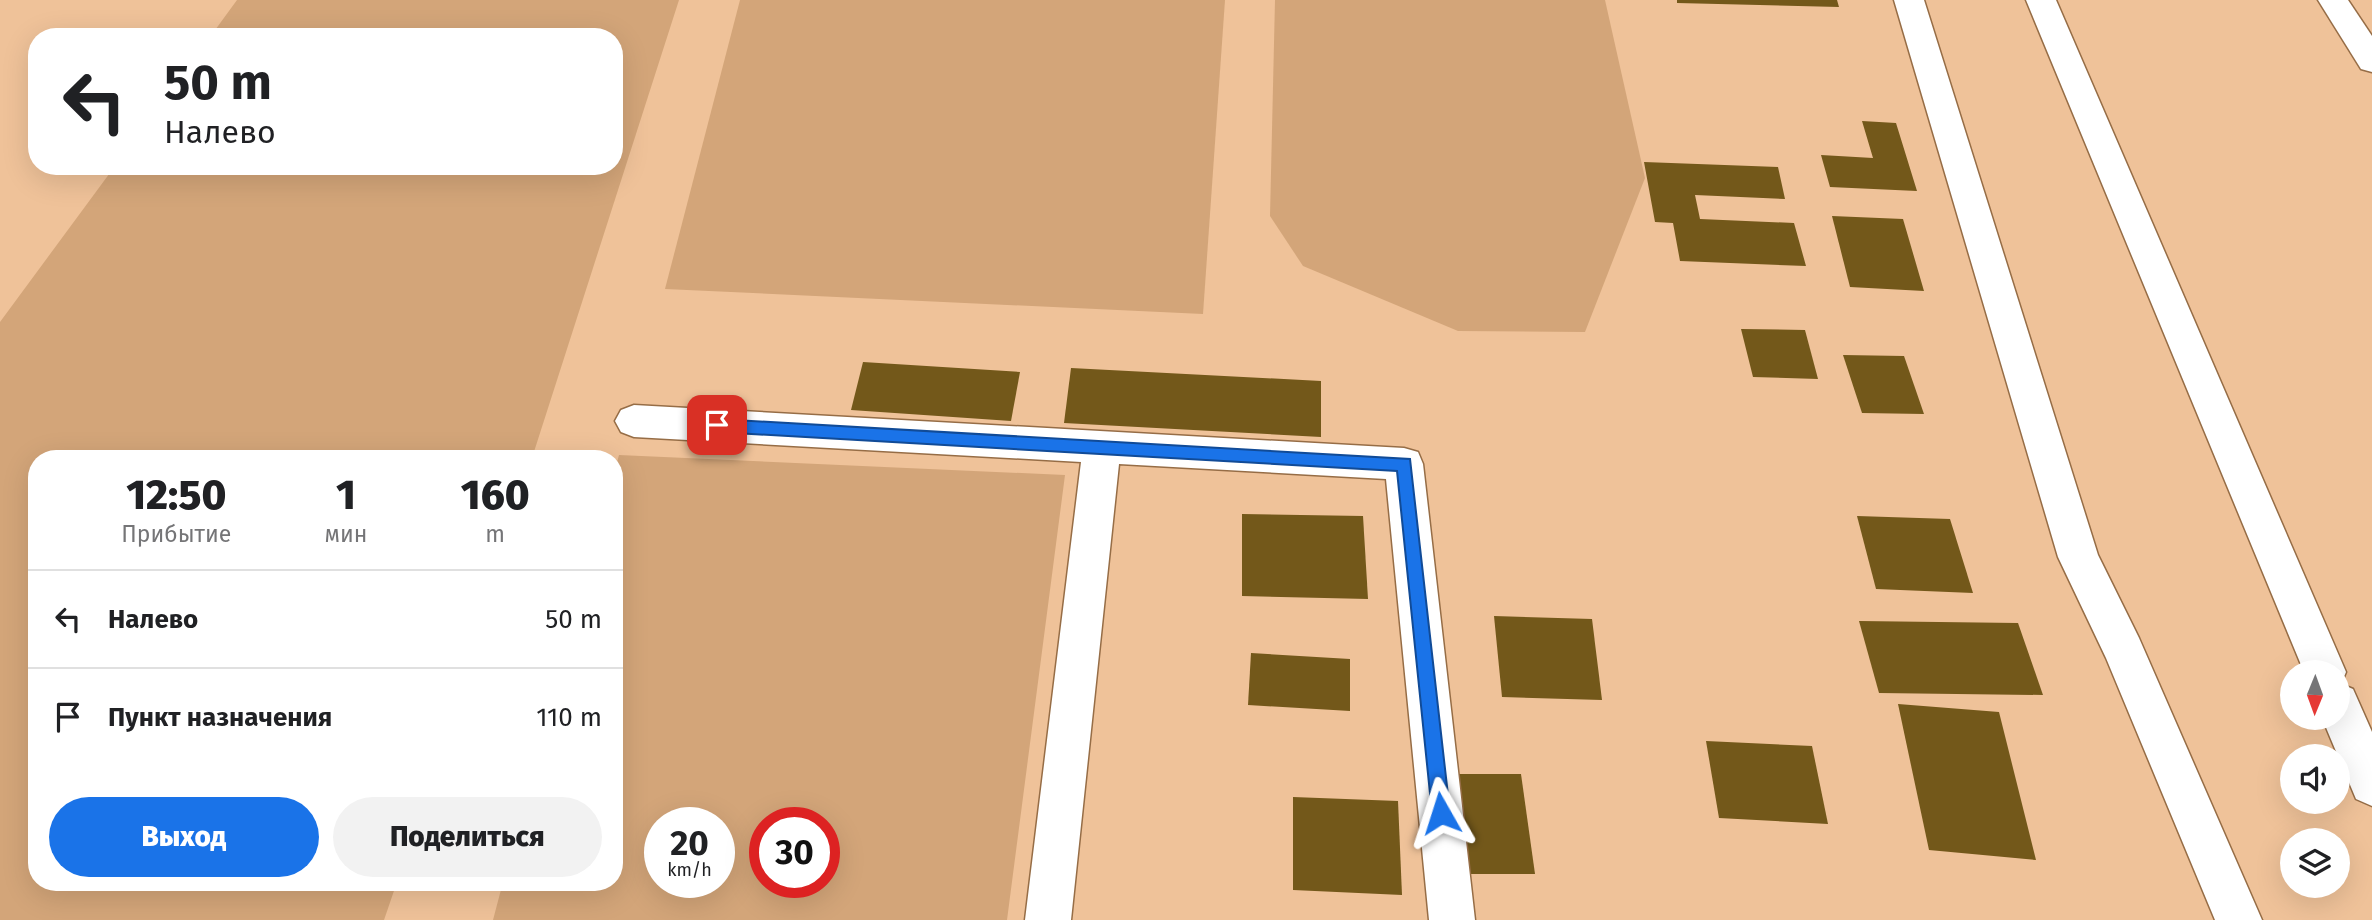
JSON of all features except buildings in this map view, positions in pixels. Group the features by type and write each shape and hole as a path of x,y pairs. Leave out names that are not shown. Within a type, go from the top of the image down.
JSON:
{"street":[{"path":"1909,0 2078,557 2124,652 2239,920"},
{"path":"2041,0 2320,660"},
{"path":"2333,0 2372,61"},
{"path":"634,421 1404,464 1452,920"},
{"path":"1048,920 1102,448"},
{"path":"2349,730 2372,784"}],"shaded area":[{"path":"237,0 679,0 623,174 623,28 217,28"},
{"path":"740,0 1225,0 1203,314 665,289"},
{"path":"1275,0 1605,0 1645,178 1585,332 1458,331 1303,266 1270,216"},
{"path":"108,175 623,175 535,450 28,450 28,891 394,891 384,920 0,920 0,322"},
{"path":"623,455 1065,475 1007,920 493,920 501,891 623,891"}],"route":[{"path":"717,425 1404,464 1441,813"}]}
